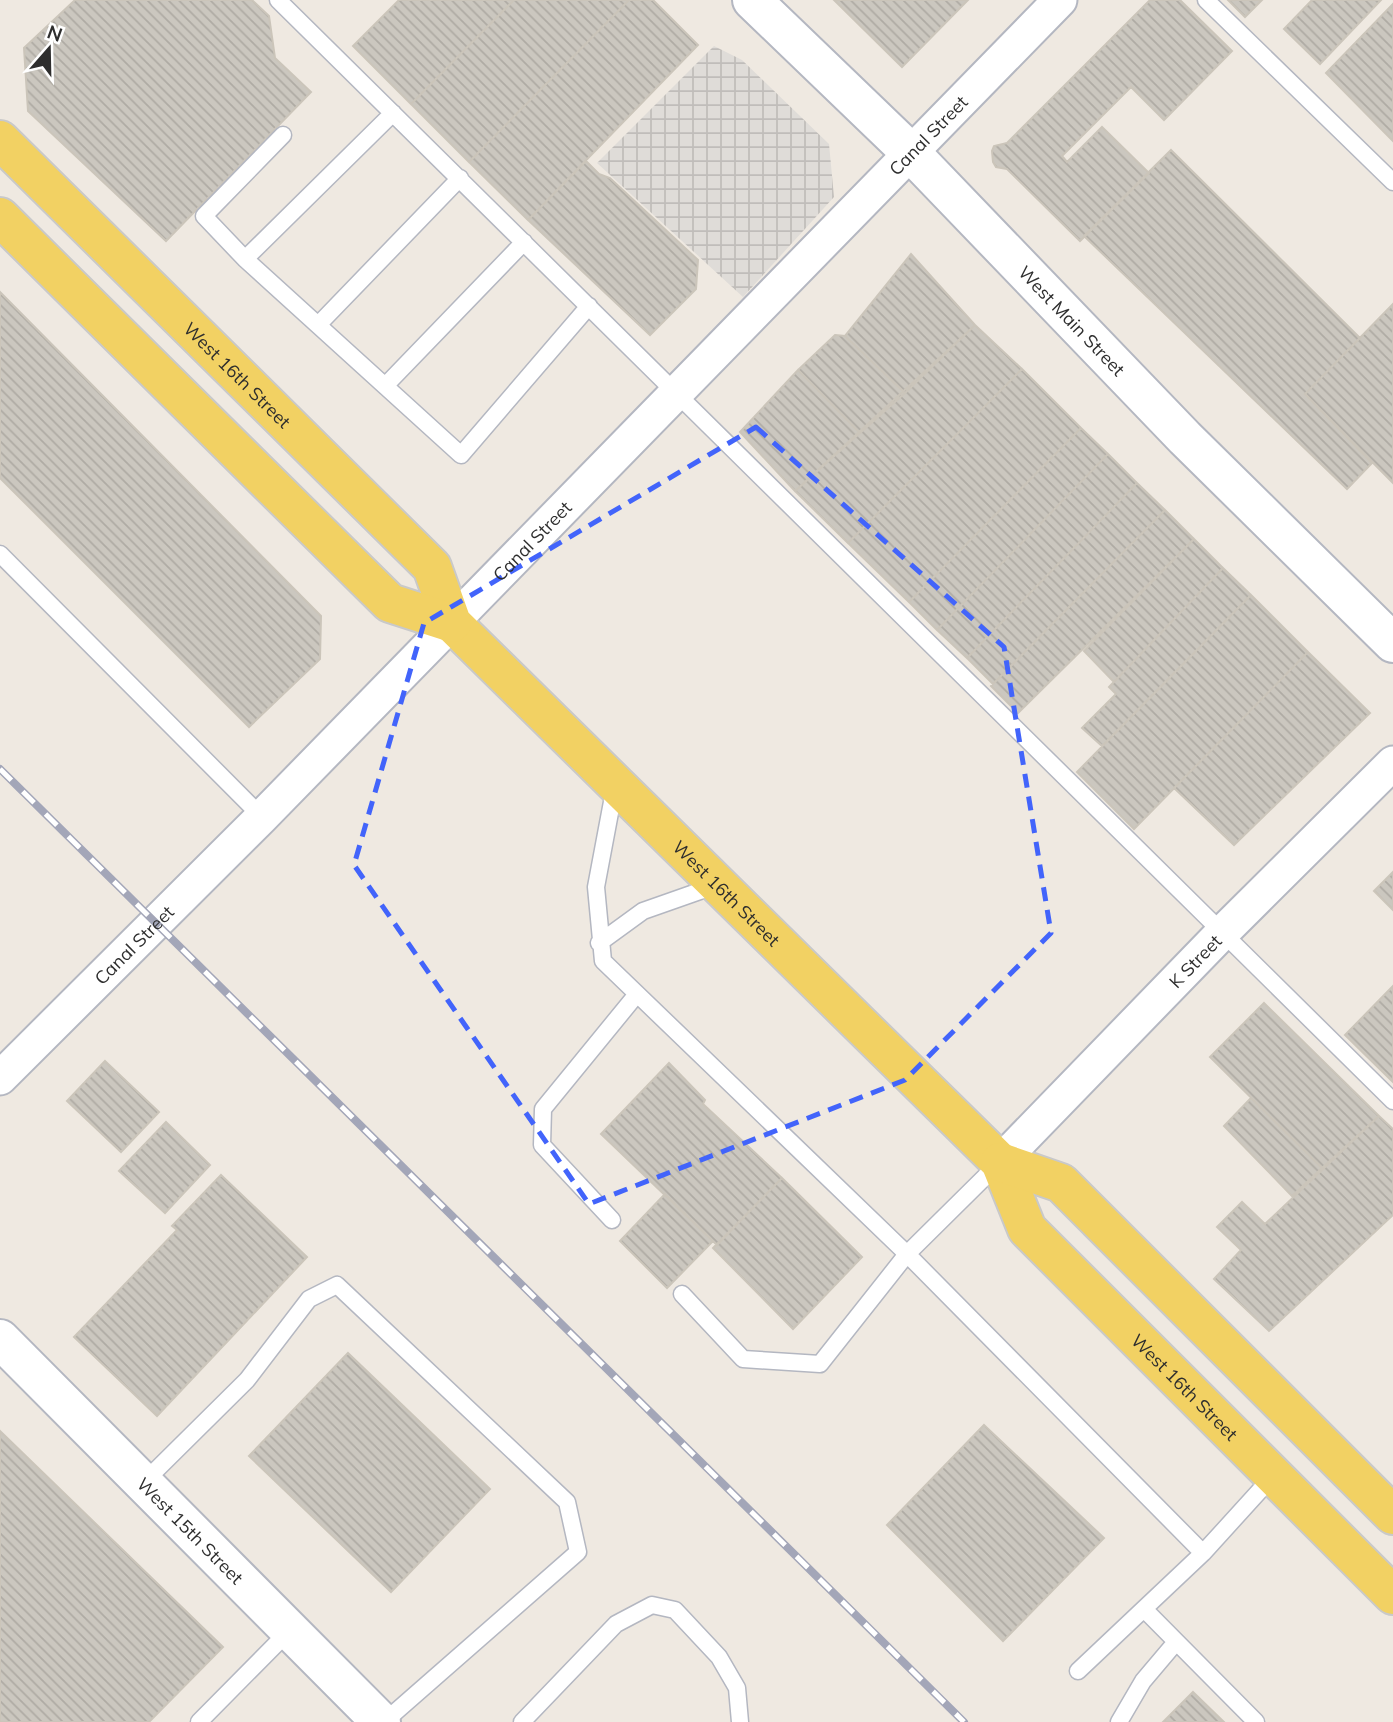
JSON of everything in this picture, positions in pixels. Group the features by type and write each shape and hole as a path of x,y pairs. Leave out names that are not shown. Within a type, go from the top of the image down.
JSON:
{"main road":[{"name":"West 16th Street","path":"0,140 432,567 452,623 1000,1163 1027,1230 1393,1595"},
{"name":"West 16th Street","path":"0,217 390,603 452,623"},
{"name":"West 16th Street","path":"1000,1163 1061,1183 1393,1515"}],"street":[{"name":"West Main Street","path":"752,0 910,152 1185,438 1393,643"},
{"name":"Canal Street","path":"0,1078 262,817 1060,0"},
{"name":"K Street","path":"1000,1163 1221,934 1393,763"},
{"name":"West 15th Street","path":"0,1339 288,1632 382,1722"}],"lane":[{"path":"278,0 1393,1101"},
{"path":"1206,0 1393,182"},
{"path":"244,259 393,113"},
{"path":"283,135 204,216 244,259 461,455 589,306"},
{"path":"318,325 460,178"},
{"path":"385,386 524,242"},
{"path":"0,554 262,817"},
{"path":"615,784 596,887 599,943 603,961 907,1254 1203,1553"},
{"path":"599,943 643,911 717,885"},
{"path":"612,1220 542,1145 543,1109 637,994"},
{"path":"682,1294 743,1359 820,1364 907,1254 1000,1163"},
{"path":"142,1484 247,1380 309,1299 337,1285 567,1502 578,1552 382,1722"},
{"path":"1078,1671 1203,1553 1274,1475"},
{"path":"522,1722 616,1624 652,1605 676,1610 719,1657 737,1688 740,1722"},
{"path":"1144,1609 1256,1722"},
{"path":"199,1722 288,1632"},
{"path":"1119,1722 1143,1681 1176,1642"}],"highlighted area":[{"path":"756,427 1004,647 1051,933 905,1080 589,1204 354,865 424,623"}],"shaded area":[{"path":"714,46 742,60 829,144 834,197 743,297 597,163"}],"building":[{"path":"75,0 252,0 269,16 275,58 311,92 166,241 28,111 24,48"},
{"path":"399,0 514,0 411,104 353,46"},
{"path":"514,0 629,0 469,162 411,104"},
{"path":"629,0 653,0 698,45 528,220 469,162"},
{"path":"834,0 968,0 902,67"},
{"path":"1150,0 1180,0 1232,51 1164,120 1131,87 1062,156 1067,162 1102,127 1149,173 1080,241 1007,169 996,167 992,151 994,146 1007,143"},
{"path":"1228,0 1262,0 1245,17"},
{"path":"1312,0 1381,0 1320,64 1284,29"},
{"path":"1393,4 1393,141 1326,73"},
{"path":"1171,150 1360,338 1305,394 1372,463 1347,489 1084,236"},
{"path":"586,161 599,174 610,178 698,260 696,289 650,335 528,220"},
{"path":"911,254 975,325 905,393 845,336"},
{"path":"0,292 321,616 320,659 249,727 0,478"},
{"path":"1393,304 1393,483 1305,394"},
{"path":"975,325 1022,369 848,543 795,491"},
{"path":"835,335 845,336 905,393 860,433 798,370"},
{"path":"1022,369 1081,428 909,602 848,543"},
{"path":"798,370 860,433 795,491 740,432"},
{"path":"1081,428 1108,454 937,630 909,602"},
{"path":"1108,454 1137,483 967,658 937,630"},
{"path":"1137,483 1165,510 993,684 967,658"},
{"path":"1165,510 1194,539 1018,713 991,686"},
{"path":"1194,539 1223,568 1114,682 1084,651"},
{"path":"1223,568 1251,595 1102,746 1082,728 1116,694 1109,687"},
{"path":"1251,595 1308,652 1134,829 1077,772"},
{"path":"1308,652 1370,713 1234,845 1174,788"},
{"path":"1393,872 1393,910 1374,891"},
{"path":"1393,986 1393,1082 1345,1035"},
{"path":"1264,1003 1379,1116 1322,1168 1210,1057"},
{"path":"105,1061 159,1112 121,1152 67,1101"},
{"path":"669,1063 705,1100 703,1104 782,1178 717,1245 601,1134"},
{"path":"1251,1098 1322,1168 1292,1196 1224,1126"},
{"path":"1379,1116 1393,1129 1393,1215 1269,1331 1214,1279 1241,1250 1217,1227 1242,1202 1265,1224"},
{"path":"166,1122 210,1165 165,1213 119,1171"},
{"path":"221,1175 307,1257 157,1416 74,1337 177,1230 172,1226"},
{"path":"782,1178 862,1257 793,1329 713,1248"},
{"path":"665,1194 713,1241 667,1288 620,1241"},
{"path":"348,1353 490,1489 391,1592 249,1456"},
{"path":"984,1425 1104,1538 1003,1641 887,1525"},
{"path":"0,1431 223,1647 149,1722 0,1722"},
{"path":"1193,1692 1224,1722 1163,1722"}],"railway":[{"path":"0,769 964,1722"}]}
